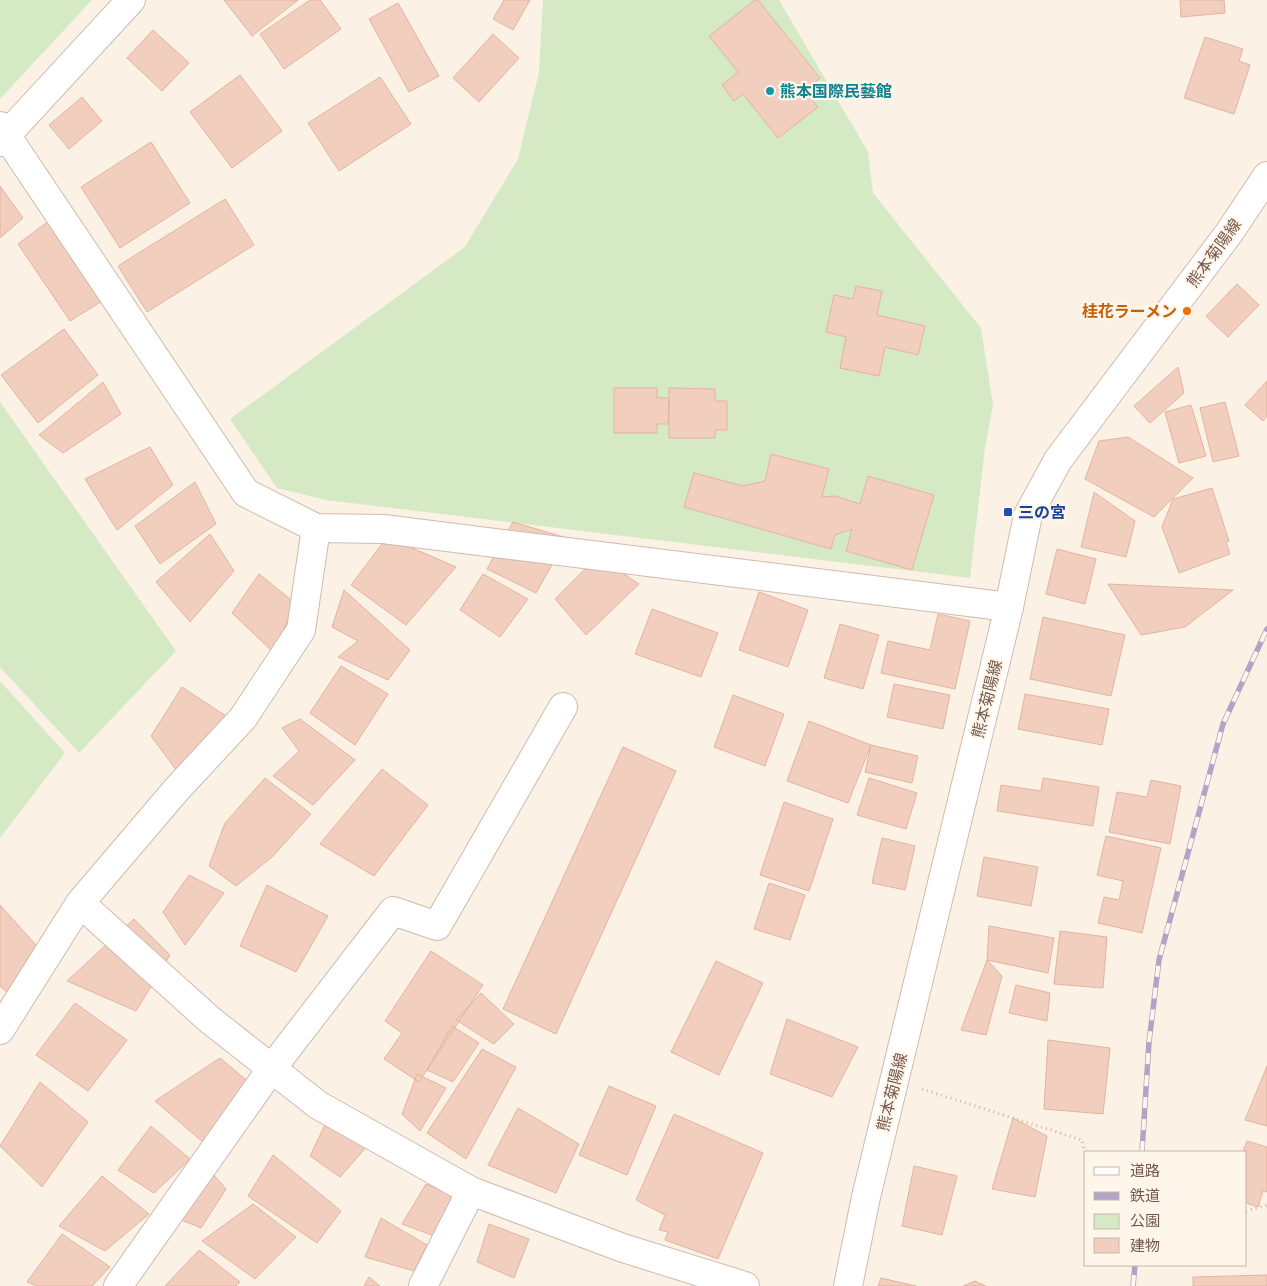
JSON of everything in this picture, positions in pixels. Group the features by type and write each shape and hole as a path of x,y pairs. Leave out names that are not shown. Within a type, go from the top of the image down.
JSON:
{"street":[{"path":"132,0 2,134 246,493 316,528 383,529 1009,607"},
{"name":"熊本菊陽線","path":"848,1286 866,1197 1009,607 1028,515 1058,460 1224,240 1267,176"},
{"path":"0,1030 80,903 177,789 243,718 301,630 316,528"},
{"path":"118,1286 272,1068 393,911 437,926 563,707"},
{"path":"80,903 210,1020 318,1105 471,1190 623,1248 745,1286"},
{"path":"423,1286 471,1190"}],"path":[{"path":"894,1080 1082,1140 1084,1151"},
{"path":"1247,1211 1267,1205"}],"green space":[{"path":"0,0 92,0 0,99"},
{"path":"543,0 779,0 868,152 873,193 981,328 993,405 985,447 970,578 326,500 277,488 230,419 465,247 518,159 539,72"},
{"path":"0,402 176,651 79,753 0,667"},
{"path":"0,681 65,753 0,838"}],"building":[{"path":"224,0 298,0 252,36"},
{"path":"310,0 320,0 341,29 284,69 260,34"},
{"path":"504,0 530,0 513,30 493,19"},
{"path":"755,0 758,0 820,78 804,90 818,107 778,138 743,94 734,101 722,85 738,72 709,36"},
{"path":"1180,0 1224,0 1225,13 1181,17"},
{"path":"398,3 439,76 409,92 369,19"},
{"path":"153,30 189,63 162,91 127,58"},
{"path":"493,34 519,58 479,102 453,78"},
{"path":"1205,37 1243,49 1239,61 1250,65 1234,114 1184,98"},
{"path":"240,75 282,131 232,168 190,112"},
{"path":"380,77 411,124 339,171 308,123"},
{"path":"82,97 102,121 69,149 49,125"},
{"path":"151,142 190,203 120,248 81,187"},
{"path":"0,186 23,218 0,238"},
{"path":"225,199 254,245 147,312 118,266"},
{"path":"50,220 104,300 70,321 18,244"},
{"path":"1237,284 1259,305 1228,337 1206,316"},
{"path":"856,286 882,291 877,315 925,326 918,355 885,347 879,376 840,368 846,337 826,332 834,295 853,299"},
{"path":"64,329 98,375 38,423 1,375"},
{"path":"1178,367 1184,393 1150,423 1134,406"},
{"path":"1267,381 1267,416 1263,421 1245,405"},
{"path":"103,382 121,414 63,453 39,435"},
{"path":"614,388 657,388 657,398 669,398 668,424 657,424 657,433 614,433"},
{"path":"669,388 715,389 715,401 727,401 727,430 715,430 715,438 669,438"},
{"path":"1225,402 1239,456 1213,462 1200,408"},
{"path":"1191,405 1206,456 1179,463 1165,412"},
{"path":"1128,437 1193,478 1154,517 1085,479 1099,441"},
{"path":"150,447 173,485 117,530 85,479"},
{"path":"771,454 829,469 822,497 835,496 860,504 868,476 934,495 912,570 846,551 852,529 835,535 831,549 684,507 694,473 743,486 765,481"},
{"path":"195,482 216,524 160,564 135,526"},
{"path":"1212,488 1229,541 1226,542 1230,554 1179,573 1162,527 1173,499"},
{"path":"1094,492 1135,521 1126,557 1081,547"},
{"path":"513,522 567,538 536,593 487,569"},
{"path":"210,534 234,571 190,622 156,582"},
{"path":"387,537 456,567 406,625 351,585"},
{"path":"1057,549 1096,559 1085,604 1046,594"},
{"path":"598,556 639,584 586,635 555,599"},
{"path":"259,574 295,603 274,653 232,613"},
{"path":"483,574 528,599 500,637 460,610"},
{"path":"1108,584 1233,590 1185,627 1141,635"},
{"path":"344,590 410,650 388,680 338,657 358,641 332,627"},
{"path":"759,592 808,610 788,667 739,650"},
{"path":"652,609 718,633 701,677 635,654"},
{"path":"938,614 970,621 955,689 881,673 888,641 930,650"},
{"path":"1043,617 1125,635 1111,696 1030,679"},
{"path":"840,624 879,635 863,689 824,678"},
{"path":"341,666 388,694 355,745 310,713"},
{"path":"894,684 950,695 943,729 887,717"},
{"path":"182,687 226,716 177,771 151,736"},
{"path":"1025,694 1109,709 1102,745 1018,729"},
{"path":"733,695 784,714 765,766 714,747"},
{"path":"300,719 355,760 313,805 273,776 299,751 282,728"},
{"path":"809,721 871,745 848,803 787,781"},
{"path":"871,745 918,756 912,783 865,772"},
{"path":"623,747 676,771 556,1034 503,1009"},
{"path":"382,769 428,805 374,876 320,844"},
{"path":"265,778 311,814 272,857 236,886 209,866 225,823"},
{"path":"869,778 917,793 906,829 857,815"},
{"path":"1043,778 1099,787 1093,826 997,811 1001,785 1041,791"},
{"path":"1151,780 1181,786 1170,844 1109,832 1117,792 1147,797"},
{"path":"784,802 833,819 809,891 760,875"},
{"path":"1106,836 1161,848 1142,933 1098,923 1104,897 1119,900 1123,881 1097,875"},
{"path":"882,838 915,846 905,890 872,883"},
{"path":"984,857 1038,867 1031,906 977,896"},
{"path":"189,875 224,893 185,945 163,912"},
{"path":"769,883 805,895 790,940 754,929"},
{"path":"267,885 328,916 296,972 240,946"},
{"path":"0,905 54,965 23,1007 0,986"},
{"path":"134,919 170,955 136,1011 67,981"},
{"path":"989,926 1054,938 1048,973 987,960"},
{"path":"1060,931 1107,937 1103,988 1054,984"},
{"path":"431,951 483,985 419,1082 384,1059 402,1033 385,1021"},
{"path":"987,960 1002,976 986,1035 961,1030"},
{"path":"716,961 763,983 719,1075 671,1052"},
{"path":"1016,985 1050,993 1047,1021 1009,1013"},
{"path":"481,993 514,1024 494,1044 456,1020"},
{"path":"75,1003 127,1040 88,1091 36,1055"},
{"path":"787,1019 858,1047 832,1097 770,1074"},
{"path":"452,1026 479,1043 453,1082 427,1070"},
{"path":"1048,1040 1110,1048 1103,1114 1044,1109"},
{"path":"482,1049 516,1067 466,1159 427,1133"},
{"path":"220,1058 258,1090 204,1143 155,1101"},
{"path":"1267,1066 1267,1126 1245,1120"},
{"path":"417,1074 446,1088 420,1131 402,1114"},
{"path":"40,1082 88,1122 42,1187 0,1146"},
{"path":"609,1086 656,1106 627,1175 579,1155"},
{"path":"518,1108 579,1144 556,1193 488,1165"},
{"path":"331,1112 369,1144 340,1177 310,1156"},
{"path":"674,1114 763,1153 718,1259 665,1240 668,1232 659,1230 665,1215 636,1200"},
{"path":"1013,1118 1047,1136 1035,1197 992,1189"},
{"path":"151,1126 190,1159 154,1193 118,1170"},
{"path":"1247,1141 1267,1147 1267,1192 1263,1191 1258,1207 1247,1203 1247,1151 1243,1151"},
{"path":"273,1155 341,1211 317,1243 248,1196"},
{"path":"206,1166 226,1189 201,1228 167,1214"},
{"path":"914,1166 957,1176 942,1235 902,1226"},
{"path":"102,1176 149,1214 105,1251 59,1226"},
{"path":"426,1184 457,1197 437,1237 402,1224"},
{"path":"253,1204 296,1237 255,1279 202,1241"},
{"path":"381,1218 427,1245 414,1271 365,1257"},
{"path":"489,1224 529,1239 514,1278 477,1262"},
{"path":"62,1234 110,1267 92,1286 37,1286 27,1282"},
{"path":"199,1250 240,1282 236,1286 165,1286"},
{"path":"1267,1275 1267,1286 1193,1286 1193,1277"},
{"path":"369,1277 380,1286 364,1286"},
{"path":"881,1278 916,1286 878,1286"},
{"path":"975,1281 986,1286 963,1286"}],"railway":[{"path":"1142,1151 1149,1042 1159,960 1223,724 1267,629"},
{"path":"1133,1286 1135,1266"}],"place":[{"name":"熊本国際民藝館","path":"770,91"},
{"name":"桂花ラーメン","path":"1187,311"},
{"name":"三の宮","path":"1008,512"}]}
